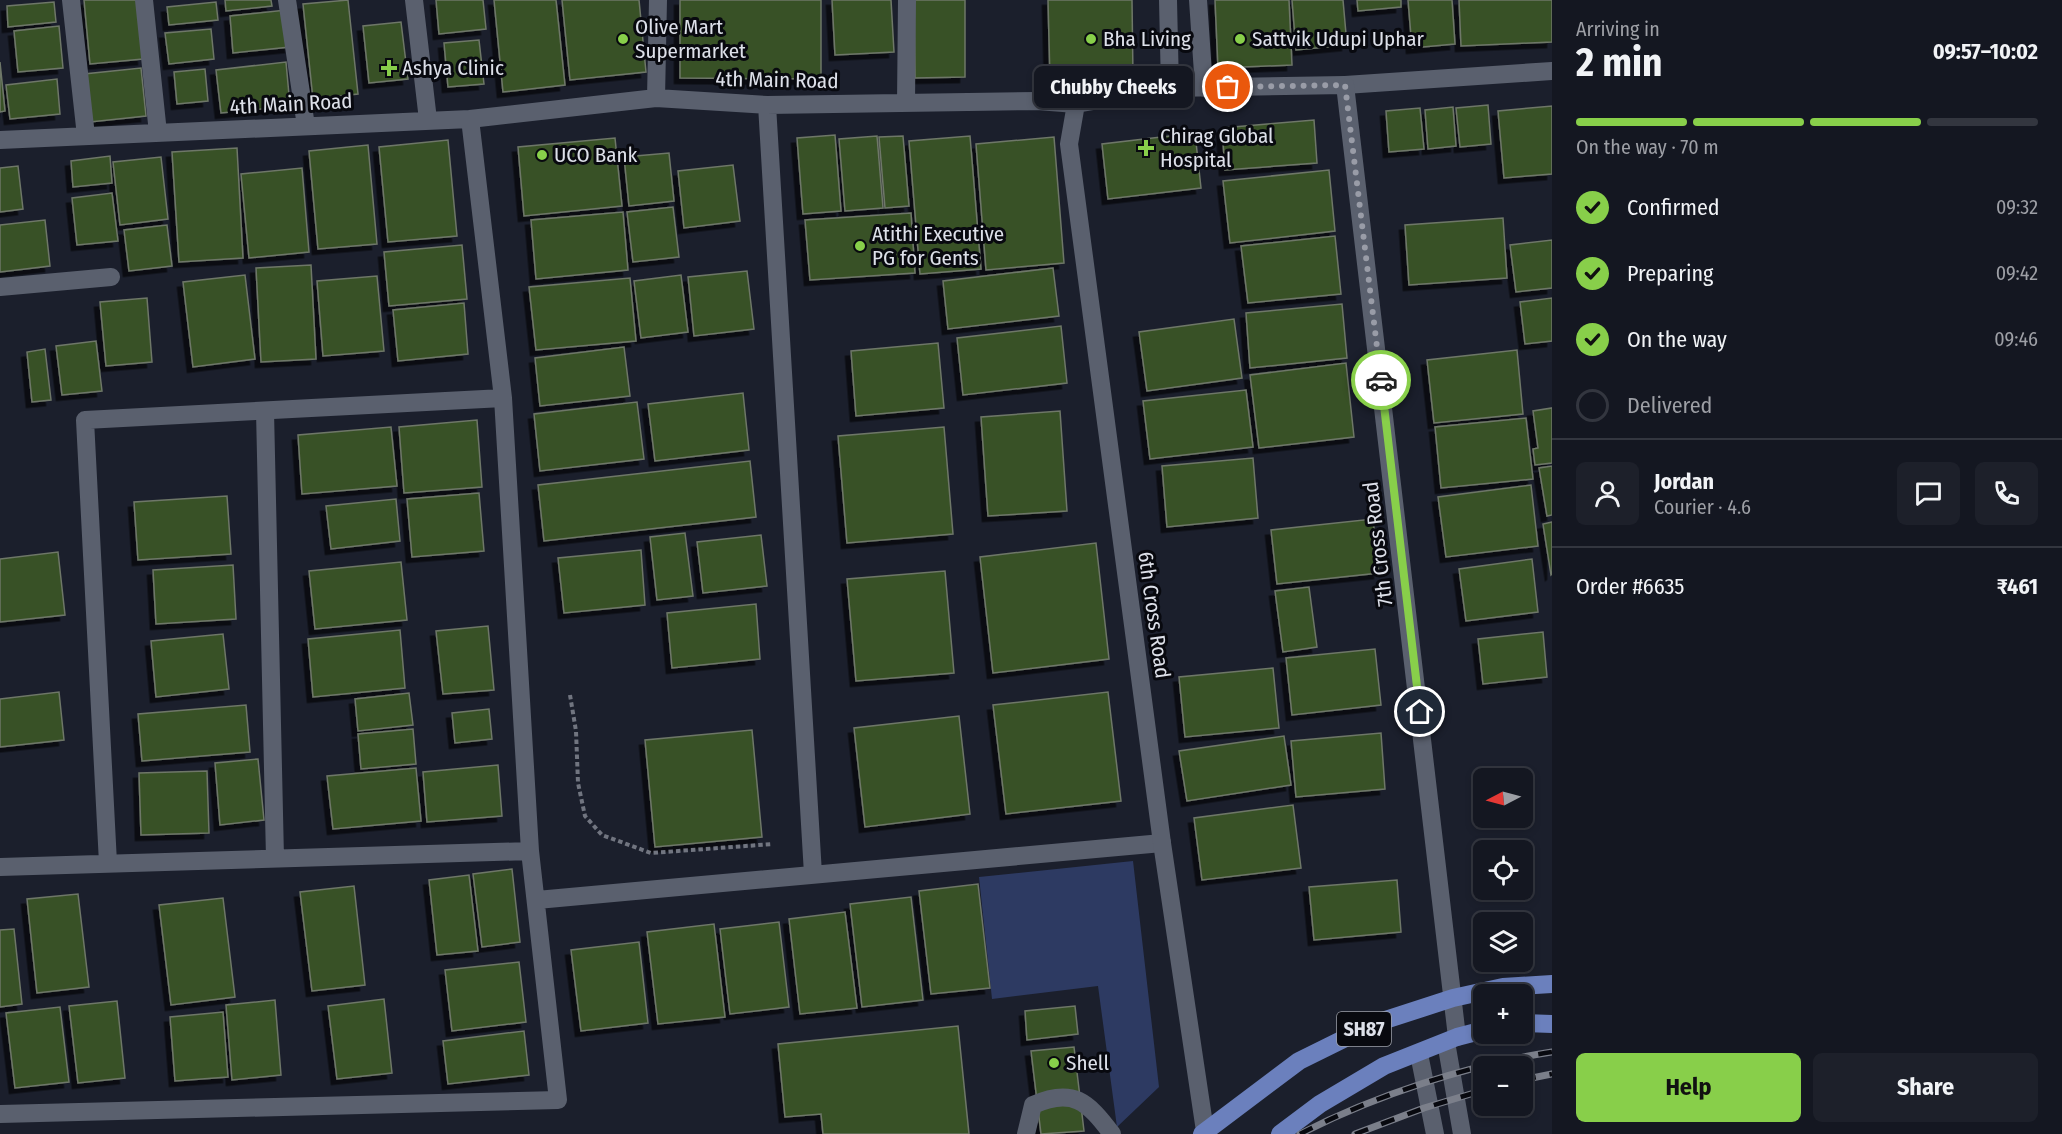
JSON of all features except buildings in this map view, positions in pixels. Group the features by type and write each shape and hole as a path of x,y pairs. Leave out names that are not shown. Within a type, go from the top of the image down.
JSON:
{"main road":[{"name":"SH87","path":"1205,1133 1299,1061 1376,1023 1453,998 1503,987 1552,984"},
{"path":"1533,1023 1552,1024"},
{"name":"SH87","path":"1280,1134 1320,1104 1384,1066 1473,1033"}],"street":[{"path":"71,0 86,136"},
{"path":"144,0 158,133"},
{"path":"287,0 306,126"},
{"path":"414,0 428,120"},
{"path":"656,98 658,0"},
{"path":"906,103 907,0"},
{"path":"1168,0 1170,88"},
{"path":"1198,0 1204,87"},
{"name":"4th Main Road","path":"0,140 470,118 656,98 767,105 1037,101 1077,104 1170,88 1345,85 1552,71"},
{"name":"7th Cross Road","path":"1345,85 1453,998 1452,1039 1462,1134"},
{"name":"6th Cross Road","path":"1077,104 1069,144 1162,843 1205,1133"},
{"path":"767,105 813,874"},
{"path":"0,1114 558,1100 530,851 502,398 470,118"},
{"path":"0,287 111,277"},
{"path":"108,863 85,420 502,398"},
{"path":"265,411 275,858"},
{"path":"537,900 1162,843"},
{"path":"0,867 530,851"},
{"path":"1419,1054 1436,1134"},
{"path":"1026,1134 1032,1105 1048,1098 1071,1097 1094,1110 1112,1134"}],"path":[{"path":"570,695 576,731 578,783 585,816 602,836 651,854 773,844"}],"shaded area":[{"path":"1133,861 1159,1087 1117,1127 1098,986 992,999 979,877"}],"railway":[{"path":"1300,1134 1391,1094 1423,1083 1488,1065 1552,1052"},
{"path":"1533,1078 1552,1074"},
{"path":"1355,1134 1424,1108 1473,1093"}],"way so far":[{"path":"1228,87 1345,85 1381,380"}],"place":[{"name":"Olive Mart Supermarket","path":"623,39"},
{"name":"Bha Living","path":"1091,39"},
{"name":"Sattvik Udupi Uphar","path":"1240,39"},
{"name":"Ashya Clinic","path":"389,68"},
{"name":"Chubby Cheeks","path":"1228,87"},
{"name":"Chirag Global Hospital","path":"1146,148"},
{"name":"UCO Bank","path":"542,155"},
{"name":"Atithi Executive PG for Gents","path":"860,246"},
{"name":"Shell","path":"1054,1063"}],"route":[{"path":"1381,380 1420,712"}]}
